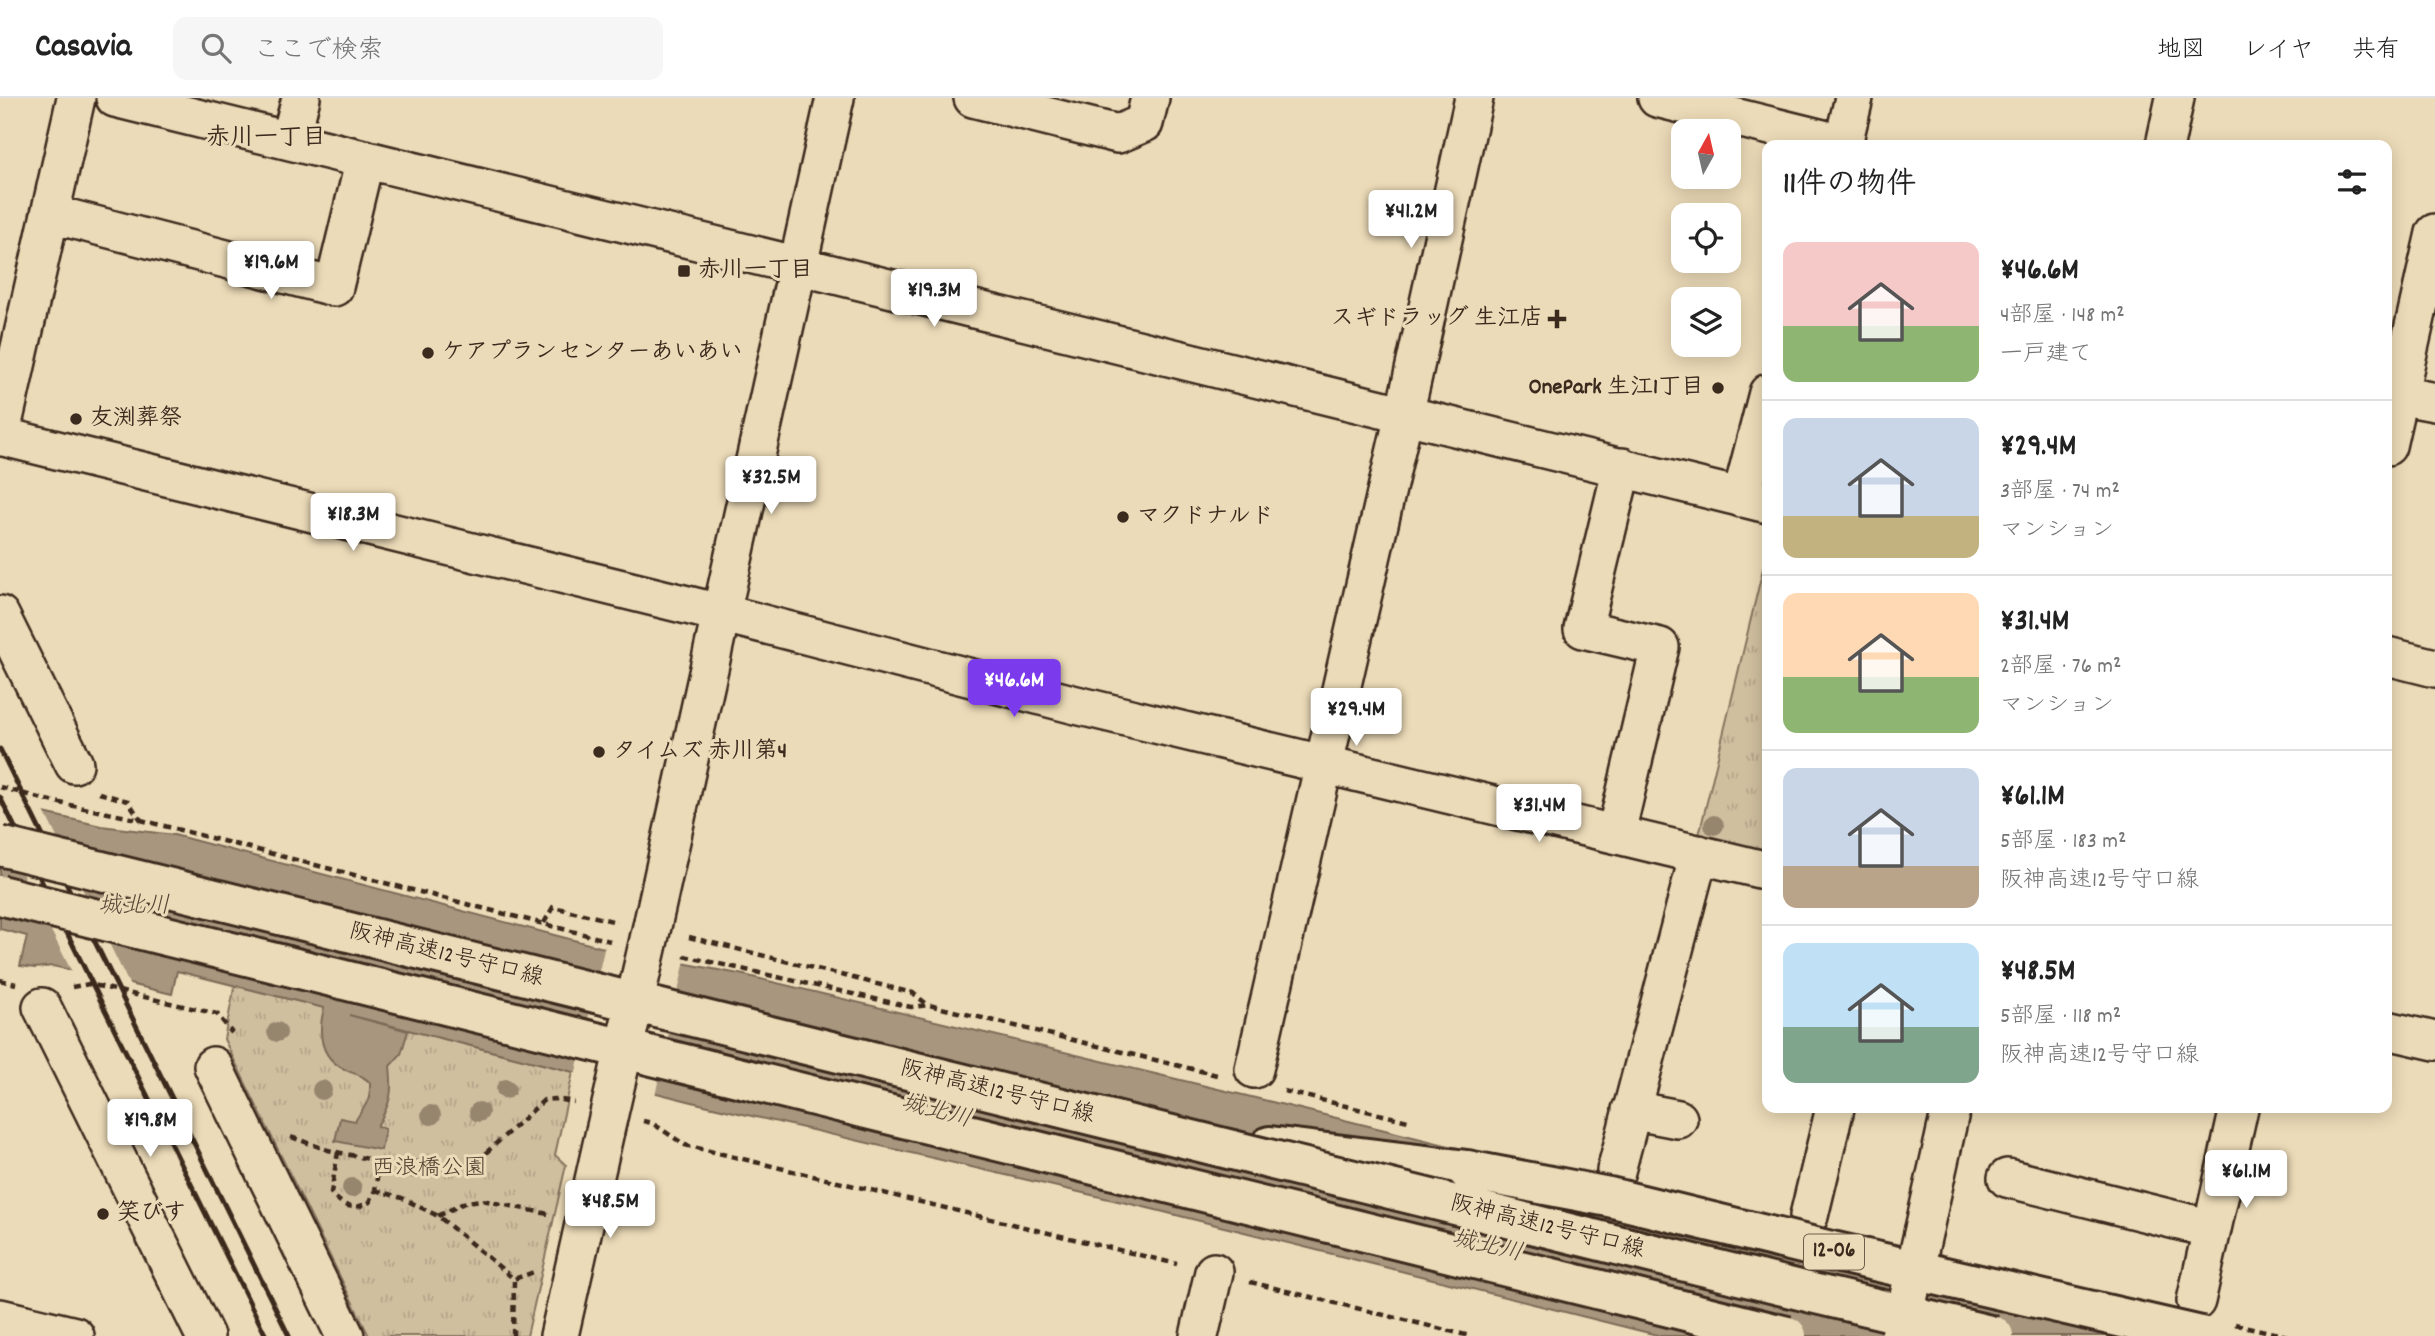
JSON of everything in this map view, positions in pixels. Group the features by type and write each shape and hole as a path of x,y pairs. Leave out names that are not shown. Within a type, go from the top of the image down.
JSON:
{"highway":[{"name":"阪神高速12号守口線","path":"0,846 1994,1336"},
{"name":"阪神高速12号守口線","path":"0,895 1787,1336"},
{"name":"12-06","path":"1153,1131 1467,1170 1609,1197 1827,1250 2210,1320"}],"street":[{"path":"76,98 0,437 720,613 1072,704 1323,762 1762,870"},
{"path":"116,98 1754,501 1762,439"},
{"path":"290,141 301,98"},
{"path":"559,1336 835,98"},
{"path":"973,98 1118,134 1144,123 1150,98"},
{"path":"1252,1079 1474,98"},
{"path":"1657,98 1822,140"},
{"path":"1839,140 1854,98"},
{"path":"2166,140 2175,98"},
{"path":"52,214 334,287 365,159"},
{"path":"2392,425 2435,233"},
{"path":"2399,395 2435,402"},
{"path":"1616,833 1660,647 1583,629 1622,467"},
{"path":"0,615 74,764"},
{"path":"2392,657 2435,668"},
{"path":"1616,1171 1699,854"},
{"path":"44,993 205,1336"},
{"path":"2392,1031 2435,1041"},
{"path":"213,1066 345,1336"},
{"path":"1631,1110 1678,1119"},
{"path":"1809,1216 1834,1113"},
{"path":"1900,1336 1950,1113"},
{"path":"2210,1320 2212,1229 2238,1113"},
{"path":"2007,1178 2212,1229"},
{"path":"1199,1336 1214,1272"},
{"path":"0,1318 75,1336"}],"path":[{"path":"74,764 82,789 128,801 141,820"},
{"path":"0,787 46,800 141,820 618,943"},
{"path":"544,923 553,907 610,920"},
{"path":"690,938 914,993 929,1005"},
{"path":"681,956 911,1007 929,1005 1252,1079 1413,1122"},
{"path":"0,980 44,993 89,984 218,1014 235,1038"},
{"path":"282,1129 293,1138 338,1152 430,1171 457,1169 478,1160 544,1100 555,1099 579,1104"},
{"path":"640,1120 652,1123 685,1144 1470,1336"},
{"path":"338,1152 331,1193 341,1204 358,1208 370,1202 380,1161"},
{"path":"375,1190 402,1198 438,1216 514,1279"},
{"path":"438,1216 466,1202 482,1200 558,1217"},
{"path":"514,1279 547,1266"},
{"path":"513,1336 514,1279"},
{"path":"2210,1320 2287,1336"}],"green space":[{"path":"1762,573 1762,851 1699,835"},
{"name":"西浪橋公園","path":"235,985 573,1072 555,1155 566,1165 527,1336 369,1336 224,1039"}],"water":[{"name":"城北川","path":"0,803 101,826 174,835 600,947 744,975 1272,1102 2214,1336 1661,1336 1152,1209 700,1104 349,1015 408,1031 401,1054 390,1066 390,1098 377,1126 385,1129 381,1150 335,1141 340,1118 355,1121 370,1098 370,1083 330,1059 321,1035 324,1008 177,971 172,994 53,966 20,966 27,936 0,929"}],"pier":[{"path":"0,800 43,809 131,988 73,974 0,830"},
{"path":"605,945 685,960 655,1096 575,1076"}],"railway":[{"path":"0,749 289,1336"},
{"path":"0,797 266,1336"}],"place":[{"name":"赤川一丁目","path":"684,271"},
{"name":"スギドラッグ 生江店","path":"1557,319"},
{"name":"ケアプランセンターあいあい","path":"428,353"},
{"name":"OnePark 生江1丁目","path":"1718,388"},
{"name":"友渕葬祭","path":"76,419"},
{"name":"マクドナルド","path":"1123,517"},
{"name":"タイムズ 赤川第4","path":"599,752"},
{"name":"笑びす","path":"103,1214"}],"district":[{"name":"赤川一丁目","path":"266,139"}]}
